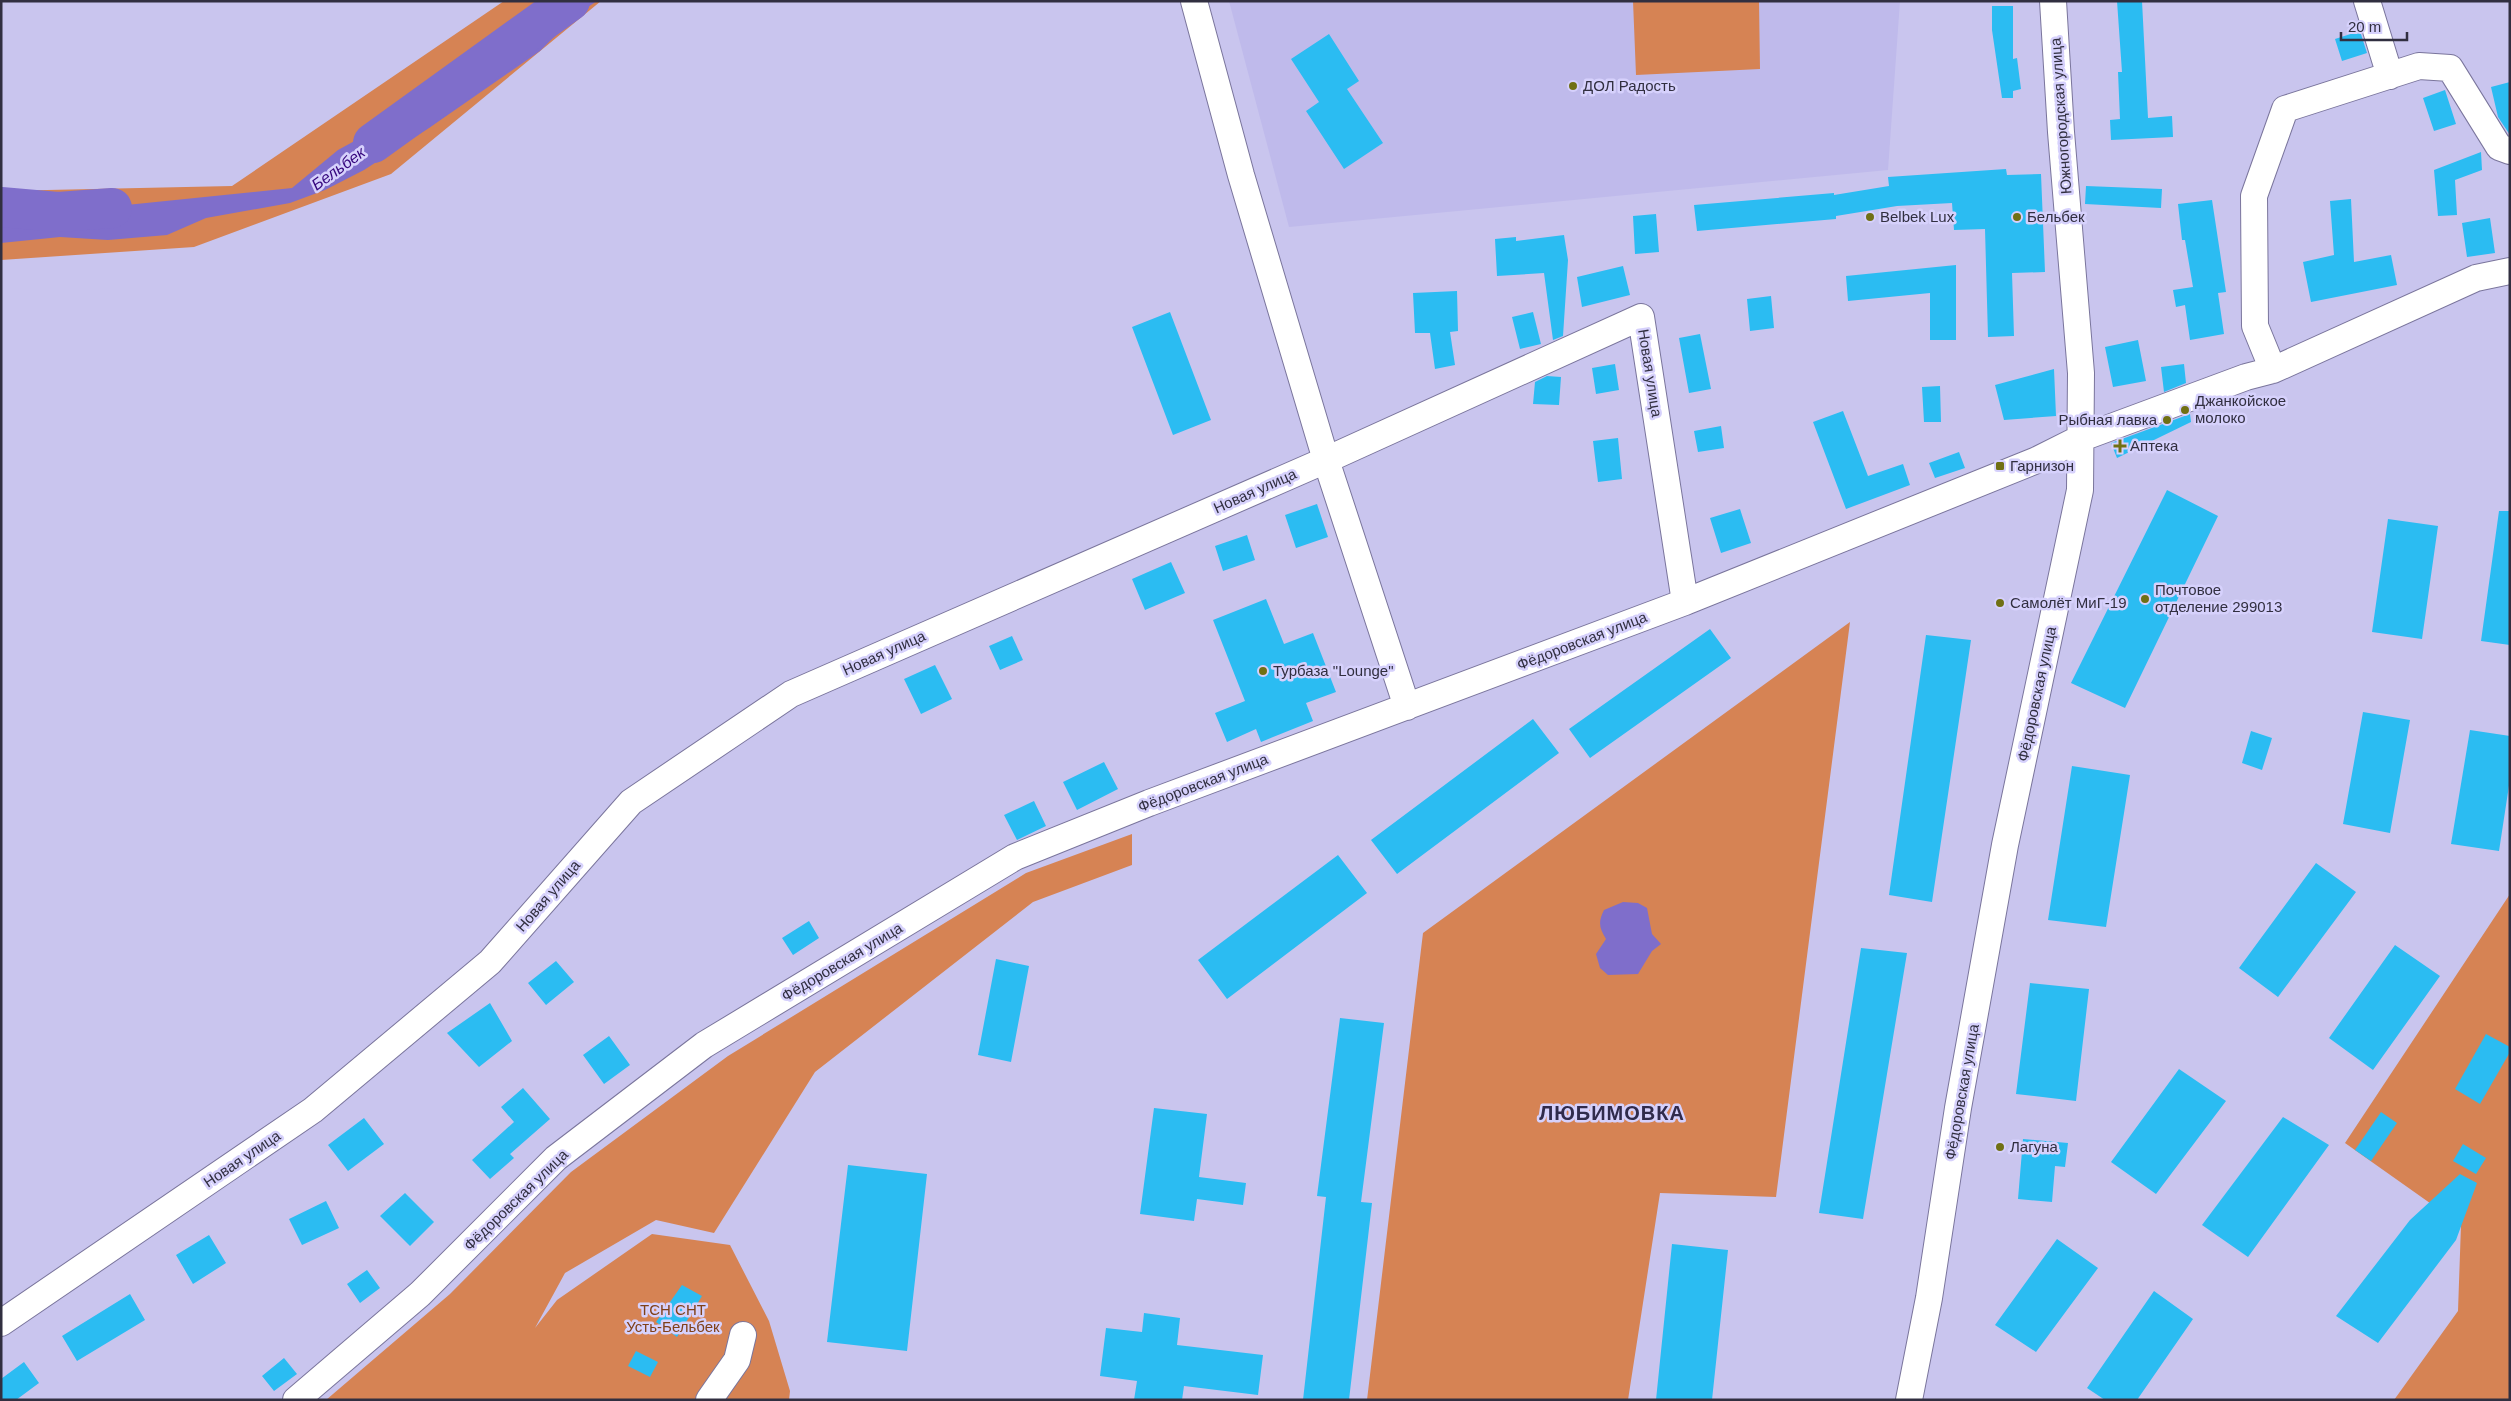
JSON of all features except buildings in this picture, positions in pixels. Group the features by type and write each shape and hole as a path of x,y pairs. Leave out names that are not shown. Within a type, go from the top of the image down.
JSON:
{"street":[{"path":"1194,1 1240,175 1326,460 1407,707"},
{"name":"Южногородская улица","path":"2053,1 2061,132 2081,373 2079,439"},
{"path":"2367,1 2390,76"},
{"path":"2273,370 2255,326 2254,196 2285,109 2420,66 2450,68 2499,147 2510,151"},
{"path":"2079,439 2246,377 2273,370 2476,278 2510,271"},
{"name":"Новая улица","path":"1,1323 312,1110 490,962 631,802 791,694 1326,460 1641,317 1685,602"},
{"name":"Фёдоровская улица","path":"296,1400 420,1294 556,1158 704,1045 1015,857 1149,803 1685,602 2037,460 2079,439 2080,490 2005,845 1958,1108 1929,1298 1909,1400"},
{"path":"709,1400 737,1360 743,1335"}],"shaded area":[{"name":"ДОЛ Радость","path":"1229,1 1900,1 1888,170 1289,227"}],"green space":[{"path":"504,1 601,1 391,174 194,247 1,260 1,191 232,186"},
{"path":"1633,1 1759,1 1760,69 1636,75"},
{"path":"1850,622 1776,1197 1660,1193 1628,1400 1367,1400 1423,933"},
{"name":"ТСН СНТ Усть-Бельбек","path":"1132,834 1132,865 1033,902 815,1072 714,1233 656,1220 565,1273 535,1328 557,1300 652,1234 730,1245 769,1321 790,1391 789,1400 326,1400 450,1294 571,1172 728,1056 1026,873"},
{"path":"2510,894 2510,1400 2394,1400 2458,1311 2461,1225 2345,1143"}],"water":[{"name":"Бельбек","path":"570,1 597,1 576,15 540,51 429,128 364,170 325,190 290,203 206,218 167,235 108,240 60,237 1,243 1,207 58,212 292,188 338,150 404,114 416,111"},
{"path":"1623,902 1638,903 1647,908 1652,934 1661,944 1652,951 1638,974 1608,975 1600,968 1596,954 1606,939 1600,922 1604,910"}],"waterway":[{"name":"Бельбек","path":"373,143 570,1"},
{"name":"Бельбек","path":"1,207 58,212 112,208"}],"place":[{"name":"ДОЛ Радость","path":"1573,86"},
{"name":"Belbek Lux","path":"1870,217"},
{"name":"Бельбек","path":"2017,217"},
{"name":"Джанкойское молоко","path":"2185,410"},
{"name":"Рыбная лавка","path":"2167,420"},
{"name":"Аптека","path":"2120,446"},
{"name":"Гарнизон","path":"2000,466"},
{"name":"Почтовое отделение 299013","path":"2145,599"},
{"name":"Самолёт МиГ-19","path":"2000,603"},
{"name":"Турбаза \"Lounge\"","path":"1263,671"},
{"name":"Лагуна","path":"2000,1147"}],"district":[{"name":"ЛЮБИМОВКА","path":"1612,1113"}]}
